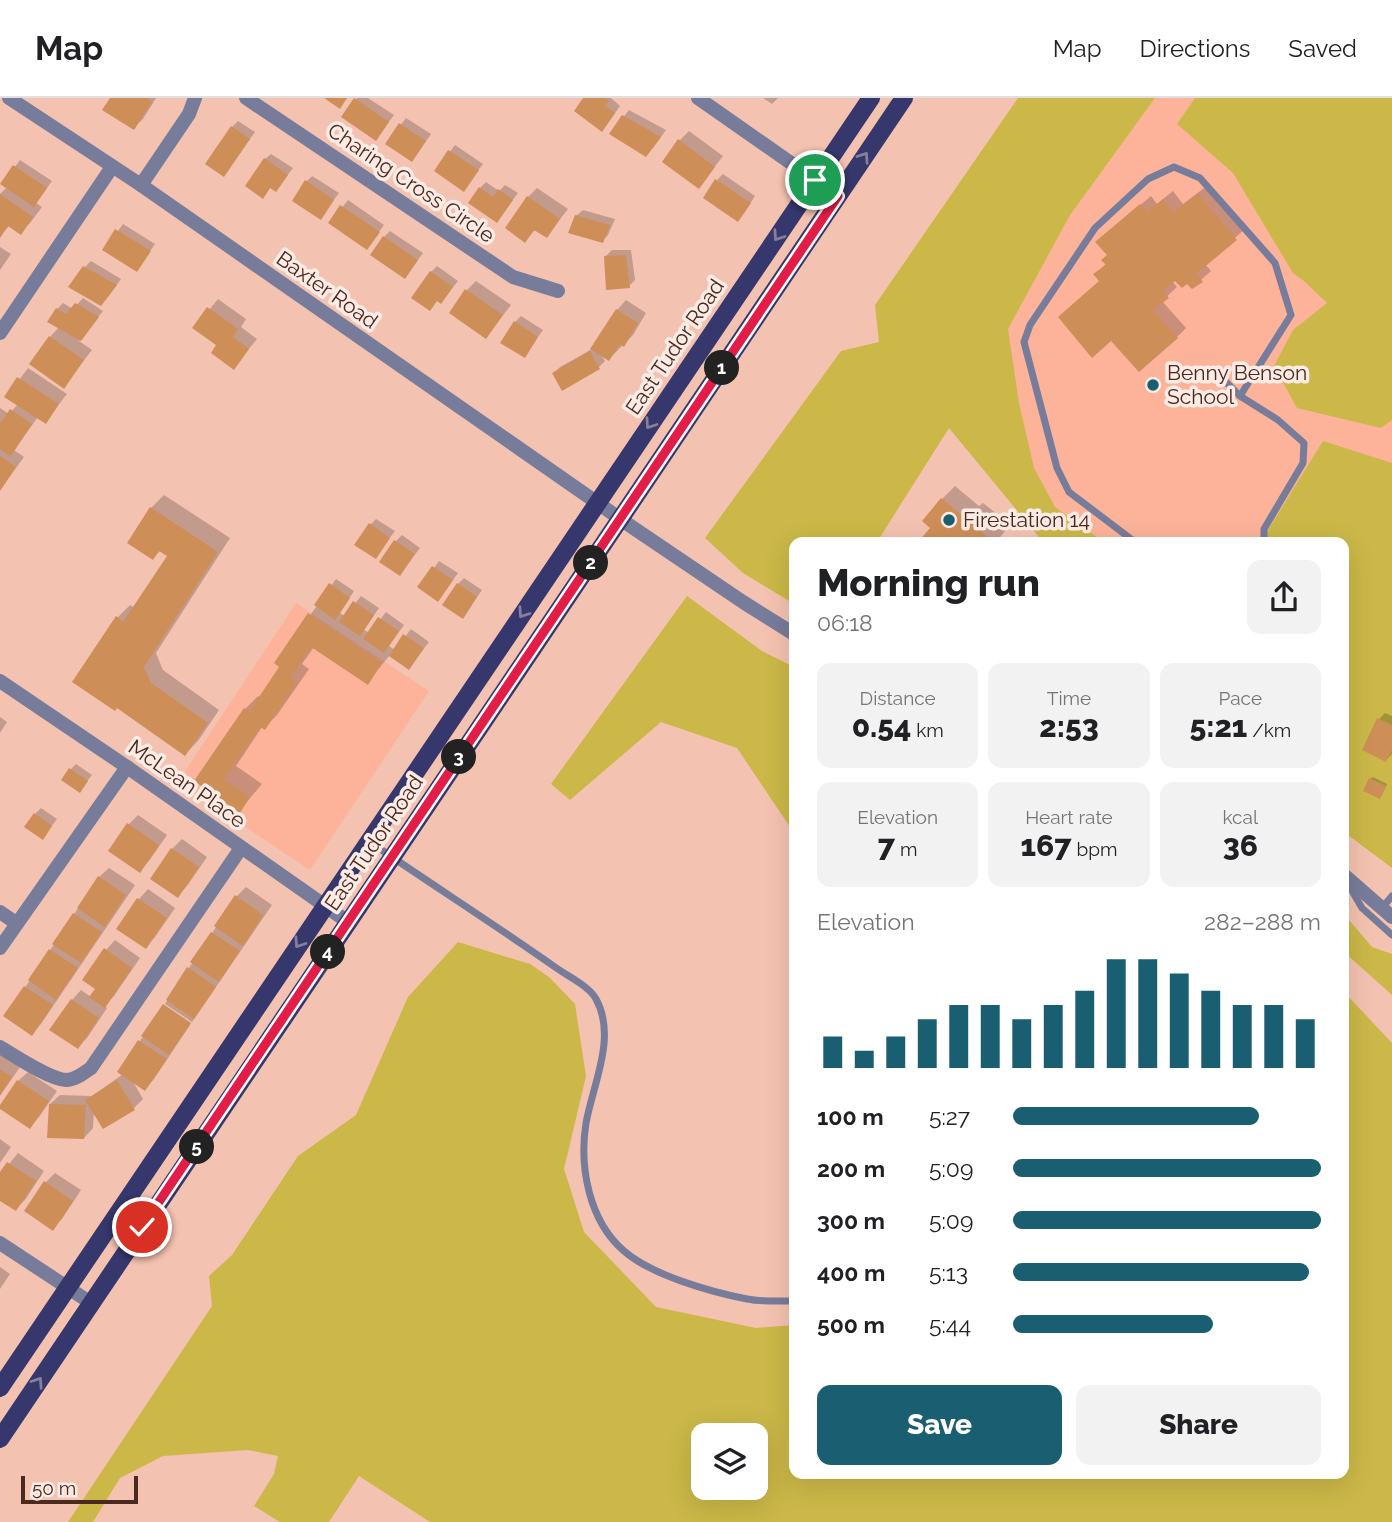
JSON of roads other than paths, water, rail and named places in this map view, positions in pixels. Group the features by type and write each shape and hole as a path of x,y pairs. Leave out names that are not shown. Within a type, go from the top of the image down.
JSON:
{"main road":[{"name":"East Tudor Road","path":"0,1388 871,98"},
{"name":"East Tudor Road","path":"0,1438 904,98"}],"street":[{"name":"Baxter Road","path":"9,98 141,185 621,519 789,631"},
{"path":"141,185 189,114 195,98"},
{"name":"Charing Cross Circle","path":"246,98 513,276 558,291"},
{"path":"698,98 838,196"},
{"path":"0,333 112,167"},
{"name":"McLean Place","path":"0,681 348,922"},
{"path":"0,948 127,767"},
{"path":"0,1047 40,1070 66,1080 80,1076 91,1068 241,848"},
{"path":"1349,880 1387,913"},
{"path":"0,912 16,923"},
{"path":"0,1242 91,1303"}],"lane":[{"path":"1128,537 1069,492 1057,468 1024,342 1030,324 1096,228 1148,179 1174,167 1200,178 1275,263 1291,315 1240,396"},
{"path":"1192,378 1200,372 1221,377 1240,396 1278,420 1304,443 1303,463 1264,529 1264,537"},
{"path":"368,841 502,929 595,996 604,1015 605,1042 586,1125 584,1161 589,1195 604,1226 623,1251 655,1271 684,1282 748,1299 789,1301"},
{"path":"1349,885 1362,908 1392,935"},
{"path":"1387,913 1392,896"}],"place":[{"name":"Benny Benson School","path":"1153,385"},
{"name":"Firestation 14","path":"949,520"}]}
